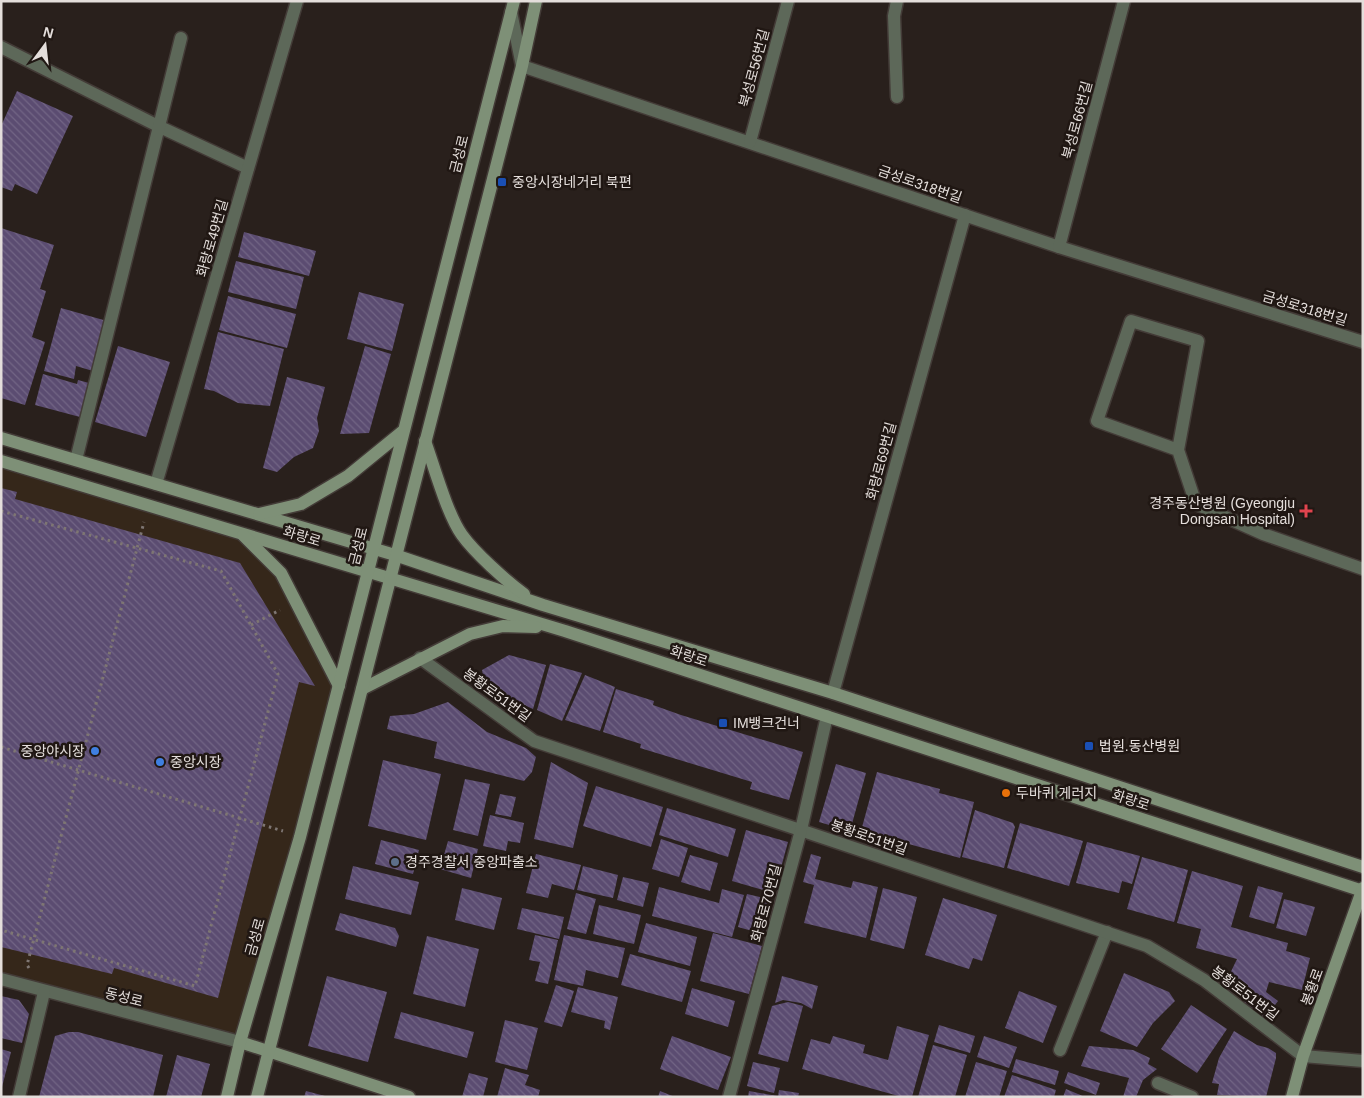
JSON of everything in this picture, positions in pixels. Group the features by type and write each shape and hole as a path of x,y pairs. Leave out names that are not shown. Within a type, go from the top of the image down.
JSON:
{"street":[{"name":"화랑로49번길","path":"156,484 297,1"},
{"path":"258,1097 389,578 522,66 536,1"},
{"name":"북성로56번길","path":"750,142 788,1"},
{"path":"897,1 894,16 897,96"},
{"name":"북성로66번길","path":"1059,247 1124,1"},
{"path":"512,7 522,66"},
{"name":"금성로","path":"227,1097 240,1042 300,837 512,7"},
{"path":"76,460 181,38"},
{"path":"1,47 160,127 248,168"},
{"name":"금성로318번길","path":"522,66 1059,247 1363,342"},
{"name":"화랑로69번길","path":"827,716 965,214"},
{"path":"1178,450 1097,421 1131,321 1198,341 1178,450 1196,504 1263,534 1363,568"},
{"path":"258,514 301,504 348,476 402,432"},
{"name":"화랑로","path":"1,438 373,548 543,605 833,693 1363,868"},
{"path":"425,441 445,498 462,534 510,584 543,605"},
{"name":"화랑로","path":"1,461 554,628 1362,890"},
{"path":"242,533 281,573 339,686"},
{"path":"362,689 470,634 503,626 554,628"},
{"name":"봉황로51번길","path":"420,658 534,741 1147,946 1204,980 1303,1056"},
{"name":"화랑로70번길","path":"729,1097 801,830 827,716"},
{"name":"봉황로","path":"1292,1097 1303,1056 1362,890"},
{"path":"1060,1050 1107,932"},
{"name":"동성로","path":"1,979 44,992 240,1042"},
{"path":"19,1097 44,992"},
{"path":"240,1042 409,1097"},
{"path":"1303,1056 1363,1061"},
{"path":"1158,1083 1192,1097"}],"path":[{"path":"44,992 27,966 149,505"},
{"path":"1,511 221,571 278,674 196,986 1,930"},
{"path":"251,625 296,602"},
{"path":"1,748 79,769 300,837"}],"shaded area":[{"name":"중앙시장","path":"1,462 242,533 281,573 339,686 240,1042 1,977"}],"building":[{"path":"17,91 73,116 37,194 15,184 12,191 1,187 1,126"},
{"path":"1,228 54,245 40,289 46,291 32,337 45,342 25,405 1,398"},
{"path":"244,232 316,251 309,276 238,257"},
{"path":"236,261 304,277 296,309 228,292"},
{"path":"359,292 404,304 392,351 347,339"},
{"path":"228,296 296,314 287,348 219,330"},
{"path":"61,308 107,321 93,371 76,366 74,379 44,371"},
{"path":"218,332 284,349 270,406 238,403 214,391 204,389"},
{"path":"118,346 170,362 146,437 95,422"},
{"path":"365,346 391,354 369,433 340,434"},
{"path":"43,374 77,384 78,380 89,383 80,417 35,405"},
{"path":"287,377 325,387 317,418 319,431 313,448 294,457 277,472 263,468"},
{"name":"중앙시장","path":"1,488 17,492 15,499 240,563 315,686 299,682 218,998 114,968 112,974 1,947"},
{"path":"509,655 546,665 533,709 485,687 482,670"},
{"path":"550,664 582,673 562,721 537,710"},
{"path":"585,675 615,687 600,731 565,720"},
{"path":"616,689 654,701 653,705 681,715 803,752 789,800 750,789 752,782 640,748 641,744 603,732"},
{"path":"448,702 487,732 526,748 536,757 532,772 524,781 434,758 437,742 387,729 390,716 414,714"},
{"path":"383,760 441,774 426,840 368,826"},
{"path":"551,762 588,783 573,848 534,839"},
{"path":"836,764 866,773 850,831 819,822"},
{"path":"877,772 940,789 939,793 974,802 960,858 861,831"},
{"path":"465,779 490,784 478,836 453,830"},
{"path":"596,786 663,807 651,847 583,826"},
{"path":"500,794 516,797 511,817 495,814"},
{"path":"667,808 736,829 728,857 659,835"},
{"path":"975,810 1013,823 1015,827 1004,868 962,857"},
{"path":"490,815 524,823 520,843 508,841 506,851 483,846"},
{"path":"1020,823 1083,841 1069,886 1007,868"},
{"path":"746,830 788,842 774,893 732,881"},
{"path":"661,839 688,848 679,877 652,869"},
{"path":"381,840 419,850 413,874 375,864"},
{"path":"448,841 478,849 471,878 440,869"},
{"path":"1087,842 1140,856 1132,884 1122,881 1119,893 1076,883"},
{"path":"536,854 581,865 574,890 552,884 548,898 526,893"},
{"path":"811,854 821,857 815,879 851,888 853,881 878,887 866,938 804,923 814,885 803,882"},
{"path":"690,855 718,863 710,891 681,882"},
{"path":"1142,857 1188,870 1174,922 1127,909"},
{"path":"353,866 419,882 411,915 345,899"},
{"path":"583,866 618,875 613,898 577,890"},
{"path":"1192,871 1243,886 1231,927 1288,943 1286,951 1310,958 1302,990 1269,982 1266,992 1278,1001 1264,1020 1241,1004 1251,991 1226,982 1237,959 1196,948 1201,929 1177,923"},
{"path":"623,877 649,883 643,907 617,900"},
{"path":"1258,886 1283,893 1274,924 1249,917"},
{"path":"659,887 719,903 722,889 744,895 732,937 652,916"},
{"path":"462,888 502,898 494,930 455,920"},
{"path":"883,888 917,897 904,949 870,940"},
{"path":"576,893 596,899 586,934 567,929"},
{"path":"747,894 772,900 763,934 738,927"},
{"path":"943,898 997,915 982,961 973,958 969,969 925,955"},
{"path":"1284,899 1315,907 1306,936 1276,928"},
{"path":"599,905 641,915 634,944 593,934"},
{"path":"522,908 564,917 559,939 517,929"},
{"path":"340,913 395,928 399,936 396,947 335,930"},
{"path":"646,923 697,937 690,966 638,952"},
{"path":"713,933 762,946 749,994 700,981"},
{"path":"535,935 558,940 548,984 535,981 540,962 529,960"},
{"path":"564,935 625,948 618,978 586,970 583,986 554,980"},
{"path":"427,936 479,949 465,1007 413,994"},
{"path":"630,954 691,971 682,1002 621,985"},
{"path":"1124,973 1169,992 1175,1001 1153,1023 1137,1047 1100,1031"},
{"path":"327,976 387,992 368,1062 308,1046"},
{"path":"782,976 818,986 812,1009 801,1003 783,1000 775,1003"},
{"path":"556,985 574,991 562,1027 544,1022"},
{"path":"578,987 618,997 610,1030 604,1028 605,1021 571,1012"},
{"path":"692,988 735,1001 728,1027 685,1014"},
{"path":"1019,991 1057,1006 1043,1043 1005,1028"},
{"path":"1,996 19,1000 29,1014 22,1043 1,1038"},
{"path":"788,1002 803,1006 788,1062 758,1054 772,1006"},
{"path":"1191,1005 1227,1029 1197,1073 1161,1049"},
{"path":"401,1012 474,1032 467,1058 394,1038"},
{"path":"505,1020 538,1028 527,1070 495,1062"},
{"path":"939,1025 975,1036 970,1053 934,1042"},
{"path":"897,1026 929,1035 912,1097 902,1097 802,1069 811,1039 830,1044 833,1036 865,1045 863,1053 888,1060"},
{"path":"1234,1031 1257,1045 1268,1048 1276,1053 1266,1097 1217,1095 1219,1084 1212,1083 1219,1058"},
{"path":"69,1032 78,1032 163,1055 153,1097 39,1097 55,1036"},
{"path":"672,1036 731,1057 718,1090 660,1069"},
{"path":"984,1036 1017,1047 1009,1068 977,1057"},
{"path":"933,1045 967,1055 955,1097 918,1097"},
{"path":"1089,1046 1133,1050 1150,1058 1148,1064 1157,1069 1143,1080 1136,1097 1123,1097 1129,1078 1081,1066"},
{"path":"1,1049 11,1052 2,1087 1,1087"},
{"path":"177,1055 210,1064 201,1097 166,1097"},
{"path":"1016,1059 1059,1071 1055,1085 1012,1072"},
{"path":"753,1062 780,1068 774,1093 747,1086"},
{"path":"976,1062 1007,1071 999,1097 965,1097"},
{"path":"505,1068 529,1075 525,1085 540,1090 538,1097 497,1097"},
{"path":"1068,1072 1100,1083 1096,1095 1064,1083"},
{"path":"469,1073 488,1078 483,1097 462,1097"},
{"path":"1012,1075 1056,1090 1054,1097 1004,1097"},
{"path":"1066,1089 1085,1097 1063,1097"},
{"path":"779,1090 799,1093 798,1097 778,1097"},
{"path":"306,1091 325,1096 325,1097 304,1097"},
{"path":"660,1091 675,1097 658,1097"},
{"path":"749,1091 777,1096 777,1097 748,1097"}],"place":[{"name":"중앙시장네거리 북편","path":"502,182"},
{"name":"경주동산병원 (Gyeongju Dongsan Hospital)","path":"1306,511"},
{"name":"IM뱅크건너","path":"723,723"},
{"name":"법원.동산병원","path":"1089,746"},
{"name":"중앙야시장","path":"95,751"},
{"name":"중앙시장","path":"160,762"},
{"name":"두바퀴 게러지","path":"1006,793"},
{"name":"경주경찰서 중앙파출소","path":"395,862"}]}
